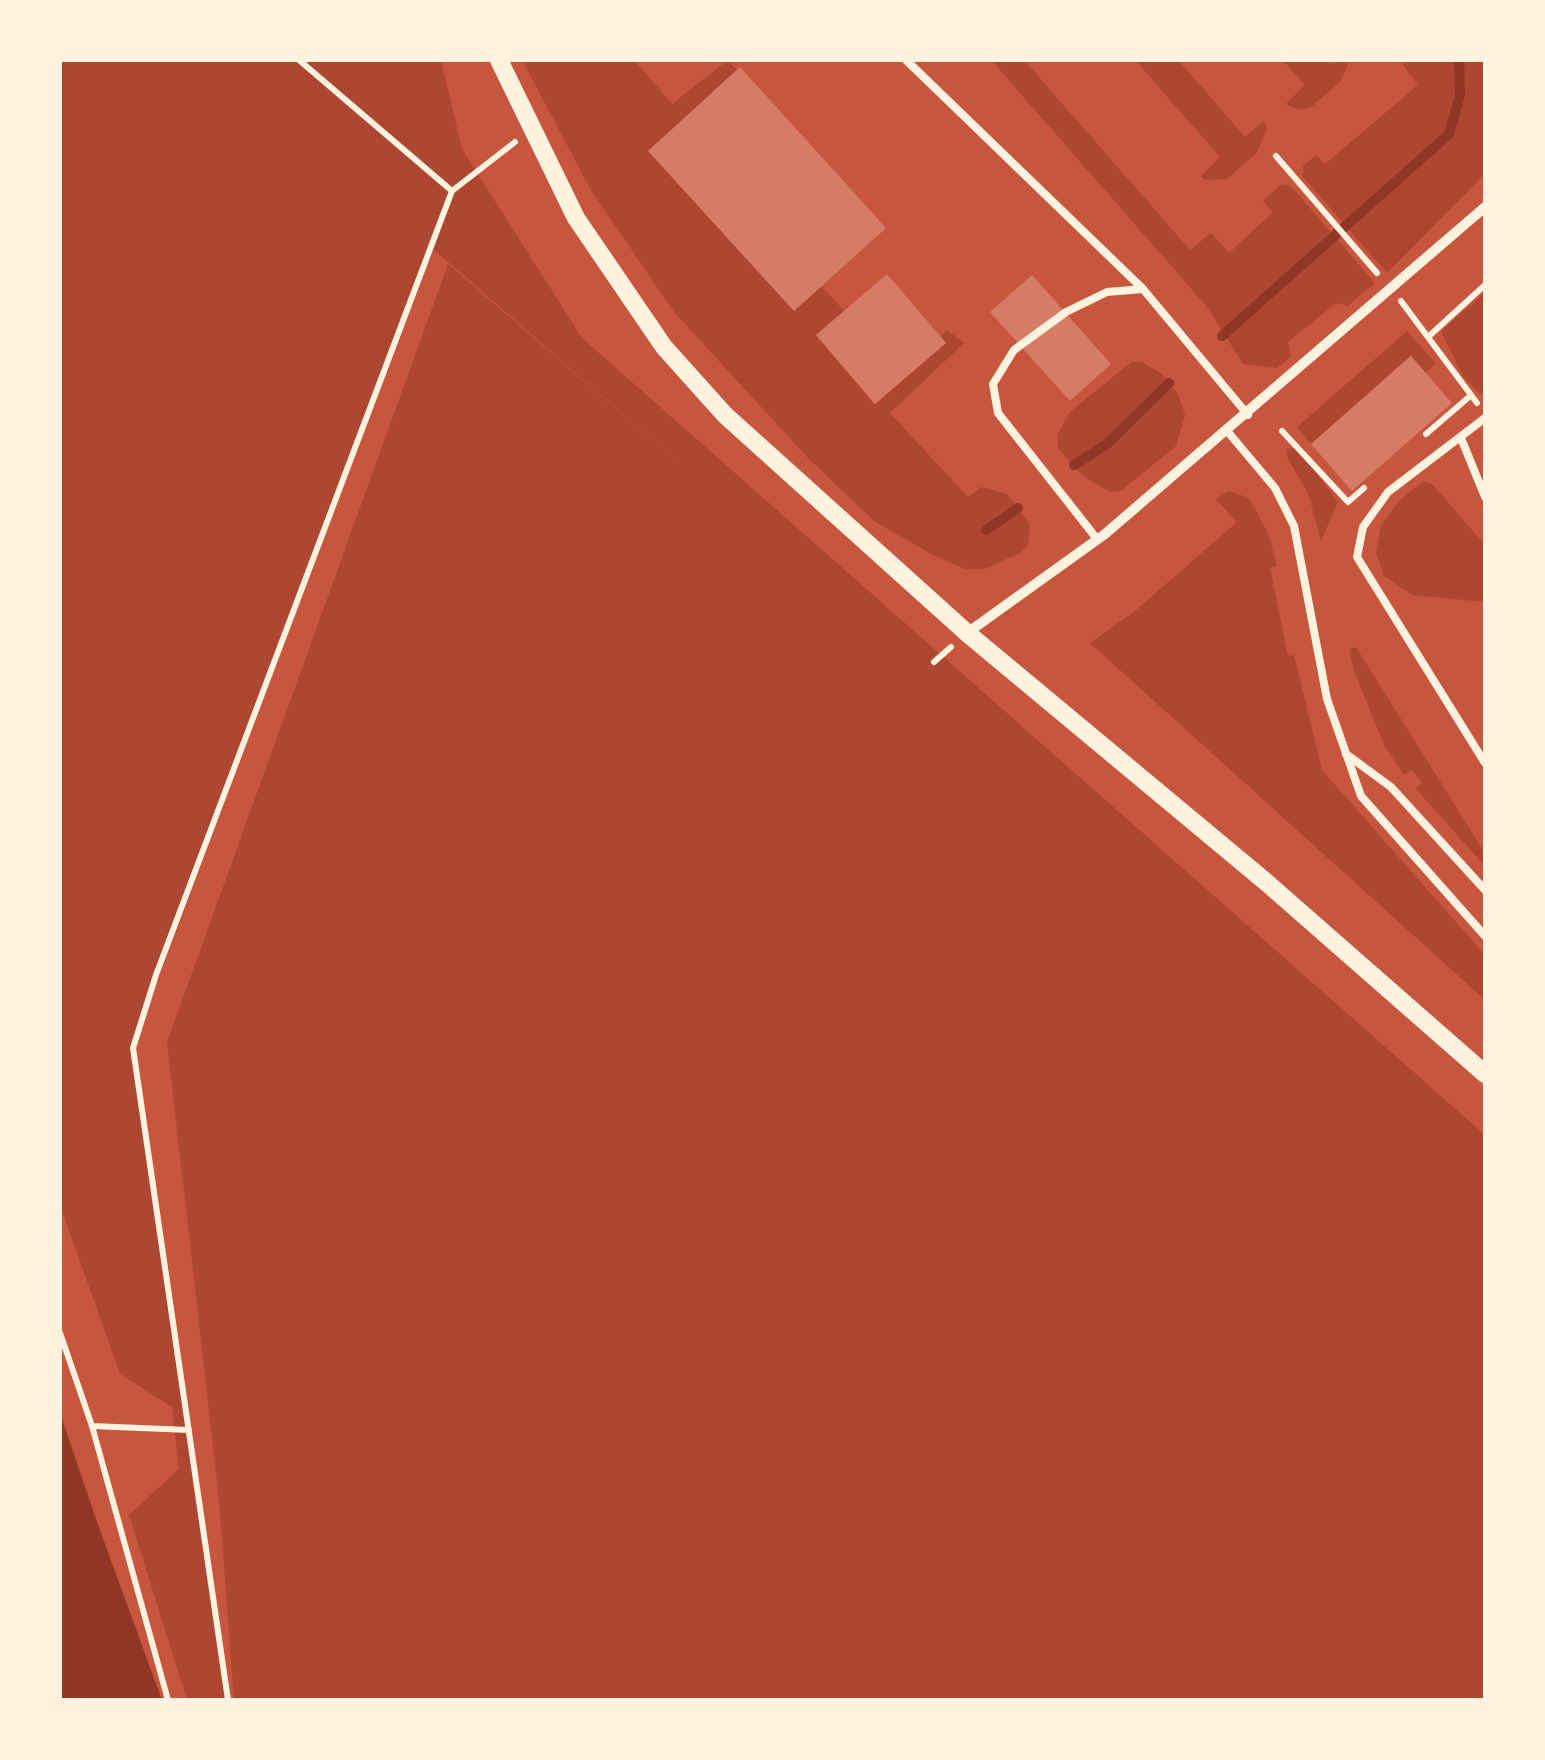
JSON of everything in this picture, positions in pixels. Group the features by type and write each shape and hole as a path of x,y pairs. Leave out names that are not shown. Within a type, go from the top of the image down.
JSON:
{"street":[{"path":"499,60 531,133 576,218 664,347 725,415 967,633 1266,882 1485,1074"},
{"path":"967,633 1097,539 1228,432 1485,207"}],"lane":[{"path":"906,60 1142,289 1248,415"},
{"path":"1097,539 998,413 993,384 1014,350 1066,312 1107,292 1142,289"},
{"path":"1485,418 1388,492 1363,527 1357,557 1485,763"},
{"path":"1228,432 1275,488 1294,526 1328,700 1361,796 1485,936"},
{"path":"1462,438 1485,496"},
{"path":"1344,753 1391,787 1485,890"}],"path":[{"path":"300,60 452,192"},
{"path":"228,1700 133,1048 156,976 452,192 496,154 531,133"},
{"path":"1276,156 1358,252"},
{"path":"1428,337 1485,285"},
{"path":"1419,324 1469,396 1485,408"},
{"path":"1415,444 1469,396"},
{"path":"1282,431 1348,502 1375,479"},
{"path":"60,1333 92,1426 168,1700"},
{"path":"92,1426 188,1430"}],"shaded area":[{"path":"60,60 441,60 462,149 582,338 1485,1135 1485,1700 234,1700 219,1499 167,1042 448,264 694,476 432,248 133,1047 228,1700 187,1700 129,1515 179,1469 172,1407 120,1374 60,1205"},
{"path":"522,60 634,60 672,104 728,60 737,70 649,151 794,311 822,286 844,311 816,335 874,404 946,343 941,336 947,330 964,343 890,413 968,497 981,487 1007,494 1030,525 1028,545 1020,553 984,569 965,569 874,521 808,458 674,312 592,192"},
{"path":"991,60 1024,60 1190,250 1211,233 1229,253 1273,212 1263,201 1280,185 1290,185 1375,283 1348,306 1336,303 1288,342 1291,357 1277,368 1243,364 1207,307"},
{"path":"1135,60 1178,60 1245,137 1264,121 1267,129 1256,154 1227,179 1205,180 1201,176 1220,157"},
{"path":"1283,60 1326,60 1330,64 1350,60 1340,82 1311,107 1299,110 1286,104 1305,85"},
{"path":"1409,60 1485,60 1485,174 1387,273 1303,177 1303,166 1316,155 1325,164 1418,85 1403,65"},
{"path":"1485,293 1485,391 1481,395 1462,375 1441,331"},
{"path":"1407,331 1435,363 1426,373 1410,356 1311,444 1297,427"},
{"path":"1131,362 1141,362 1161,373 1178,394 1185,415 1176,446 1121,491 1110,492 1083,476 1058,449 1058,434 1070,412"},
{"path":"1297,447 1338,502 1321,541 1308,493 1288,459 1286,449"},
{"path":"1423,481 1432,484 1485,545 1485,602 1412,595 1384,576 1376,553 1381,525 1399,501"},
{"path":"1229,491 1249,498 1268,533 1277,566 1270,568 1288,656 1294,655 1322,770 1485,955 1485,1000 1090,643 1135,611 1237,522 1216,499"},
{"path":"1356,647 1485,853 1485,866 1416,789 1422,783 1412,770 1404,775 1384,745 1354,671 1349,649"},
{"path":"60,1413 98,1525 162,1700 60,1700"}],"building":[{"path":"740,67 886,228 794,311 648,151"},
{"path":"887,274 946,343 875,404 816,335"},
{"path":"1032,275 1111,364 1070,401 990,312"},
{"path":"1411,356 1452,403 1352,491 1311,444"}],"waterway":[{"path":"1222,336 1449,134 1460,95 1459,60"},
{"path":"1074,465 1107,444 1169,383"},
{"path":"986,530 1018,508"}]}
